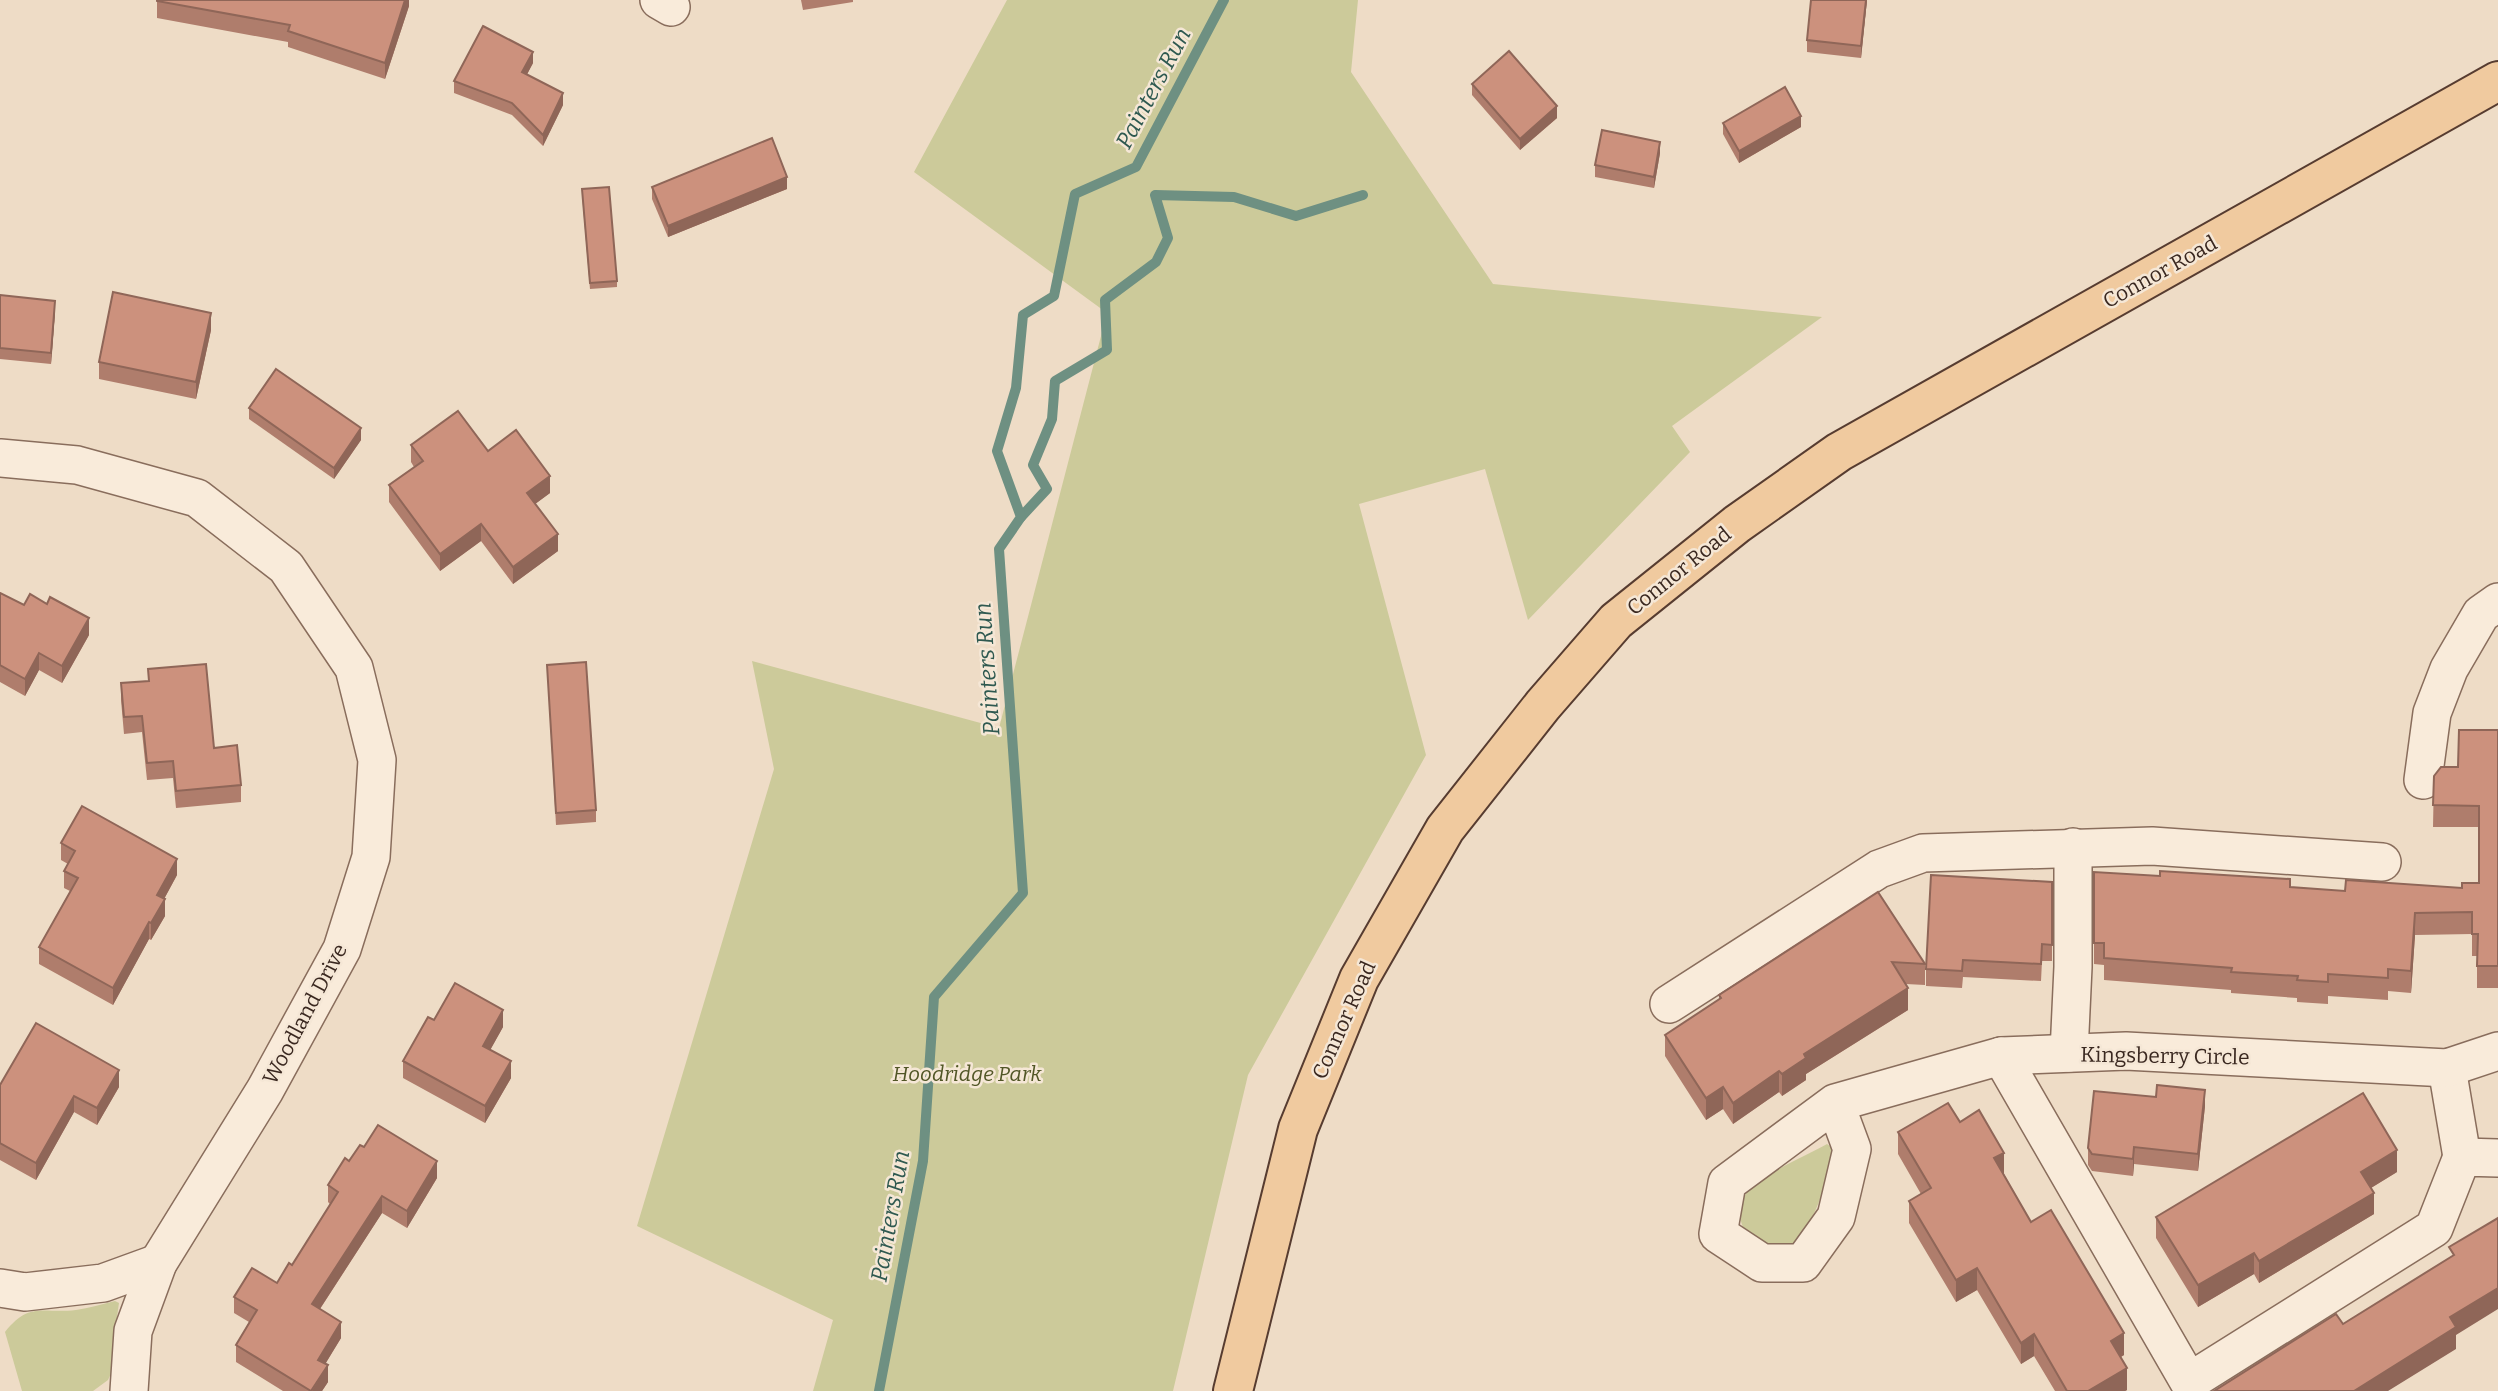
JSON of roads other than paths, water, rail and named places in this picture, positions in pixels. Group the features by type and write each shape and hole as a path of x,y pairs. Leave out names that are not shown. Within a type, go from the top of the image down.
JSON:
{"main road":[{"name":"Connor Road","path":"1233,1391 1298,1129 1359,979 1445,829 1543,705 1616,621 1737,524 1839,452 2498,81"}],"street":[{"name":"Woodland Drive","path":"0,458 77,465 197,498 286,567 354,668 377,760 371,857 342,949 265,1090 158,1263 133,1331 129,1391"},
{"path":"2423,780 2432,713 2449,669 2481,614 2498,602"},
{"path":"1669,1004 1879,869 1923,853 2152,846 2382,862"},
{"path":"2068,1053 2073,967 2073,847"},
{"name":"Kingsberry Circle","path":"1835,1103 2001,1056 2126,1051 2447,1068 2498,1051"},
{"path":"2001,1056 2189,1382 2434,1228 2462,1157 2447,1068"},
{"path":"2462,1157 2498,1157"},
{"path":"0,1288 25,1292 103,1283 158,1263"}],"waterway":[{"name":"Painters Run","path":"879,1391 923,1161 934,997 1023,893 999,549 1021,517 997,451 1016,388 1023,315 1054,296 1075,194 1136,167 1224,0"},
{"path":"1021,517 1047,489 1033,465 1052,419 1055,381 1107,350 1105,300 1156,262 1168,238 1155,195 1234,197 1296,216 1363,195"}],"park label":[{"name":"Hoodridge Park","path":"967,1074"}]}
